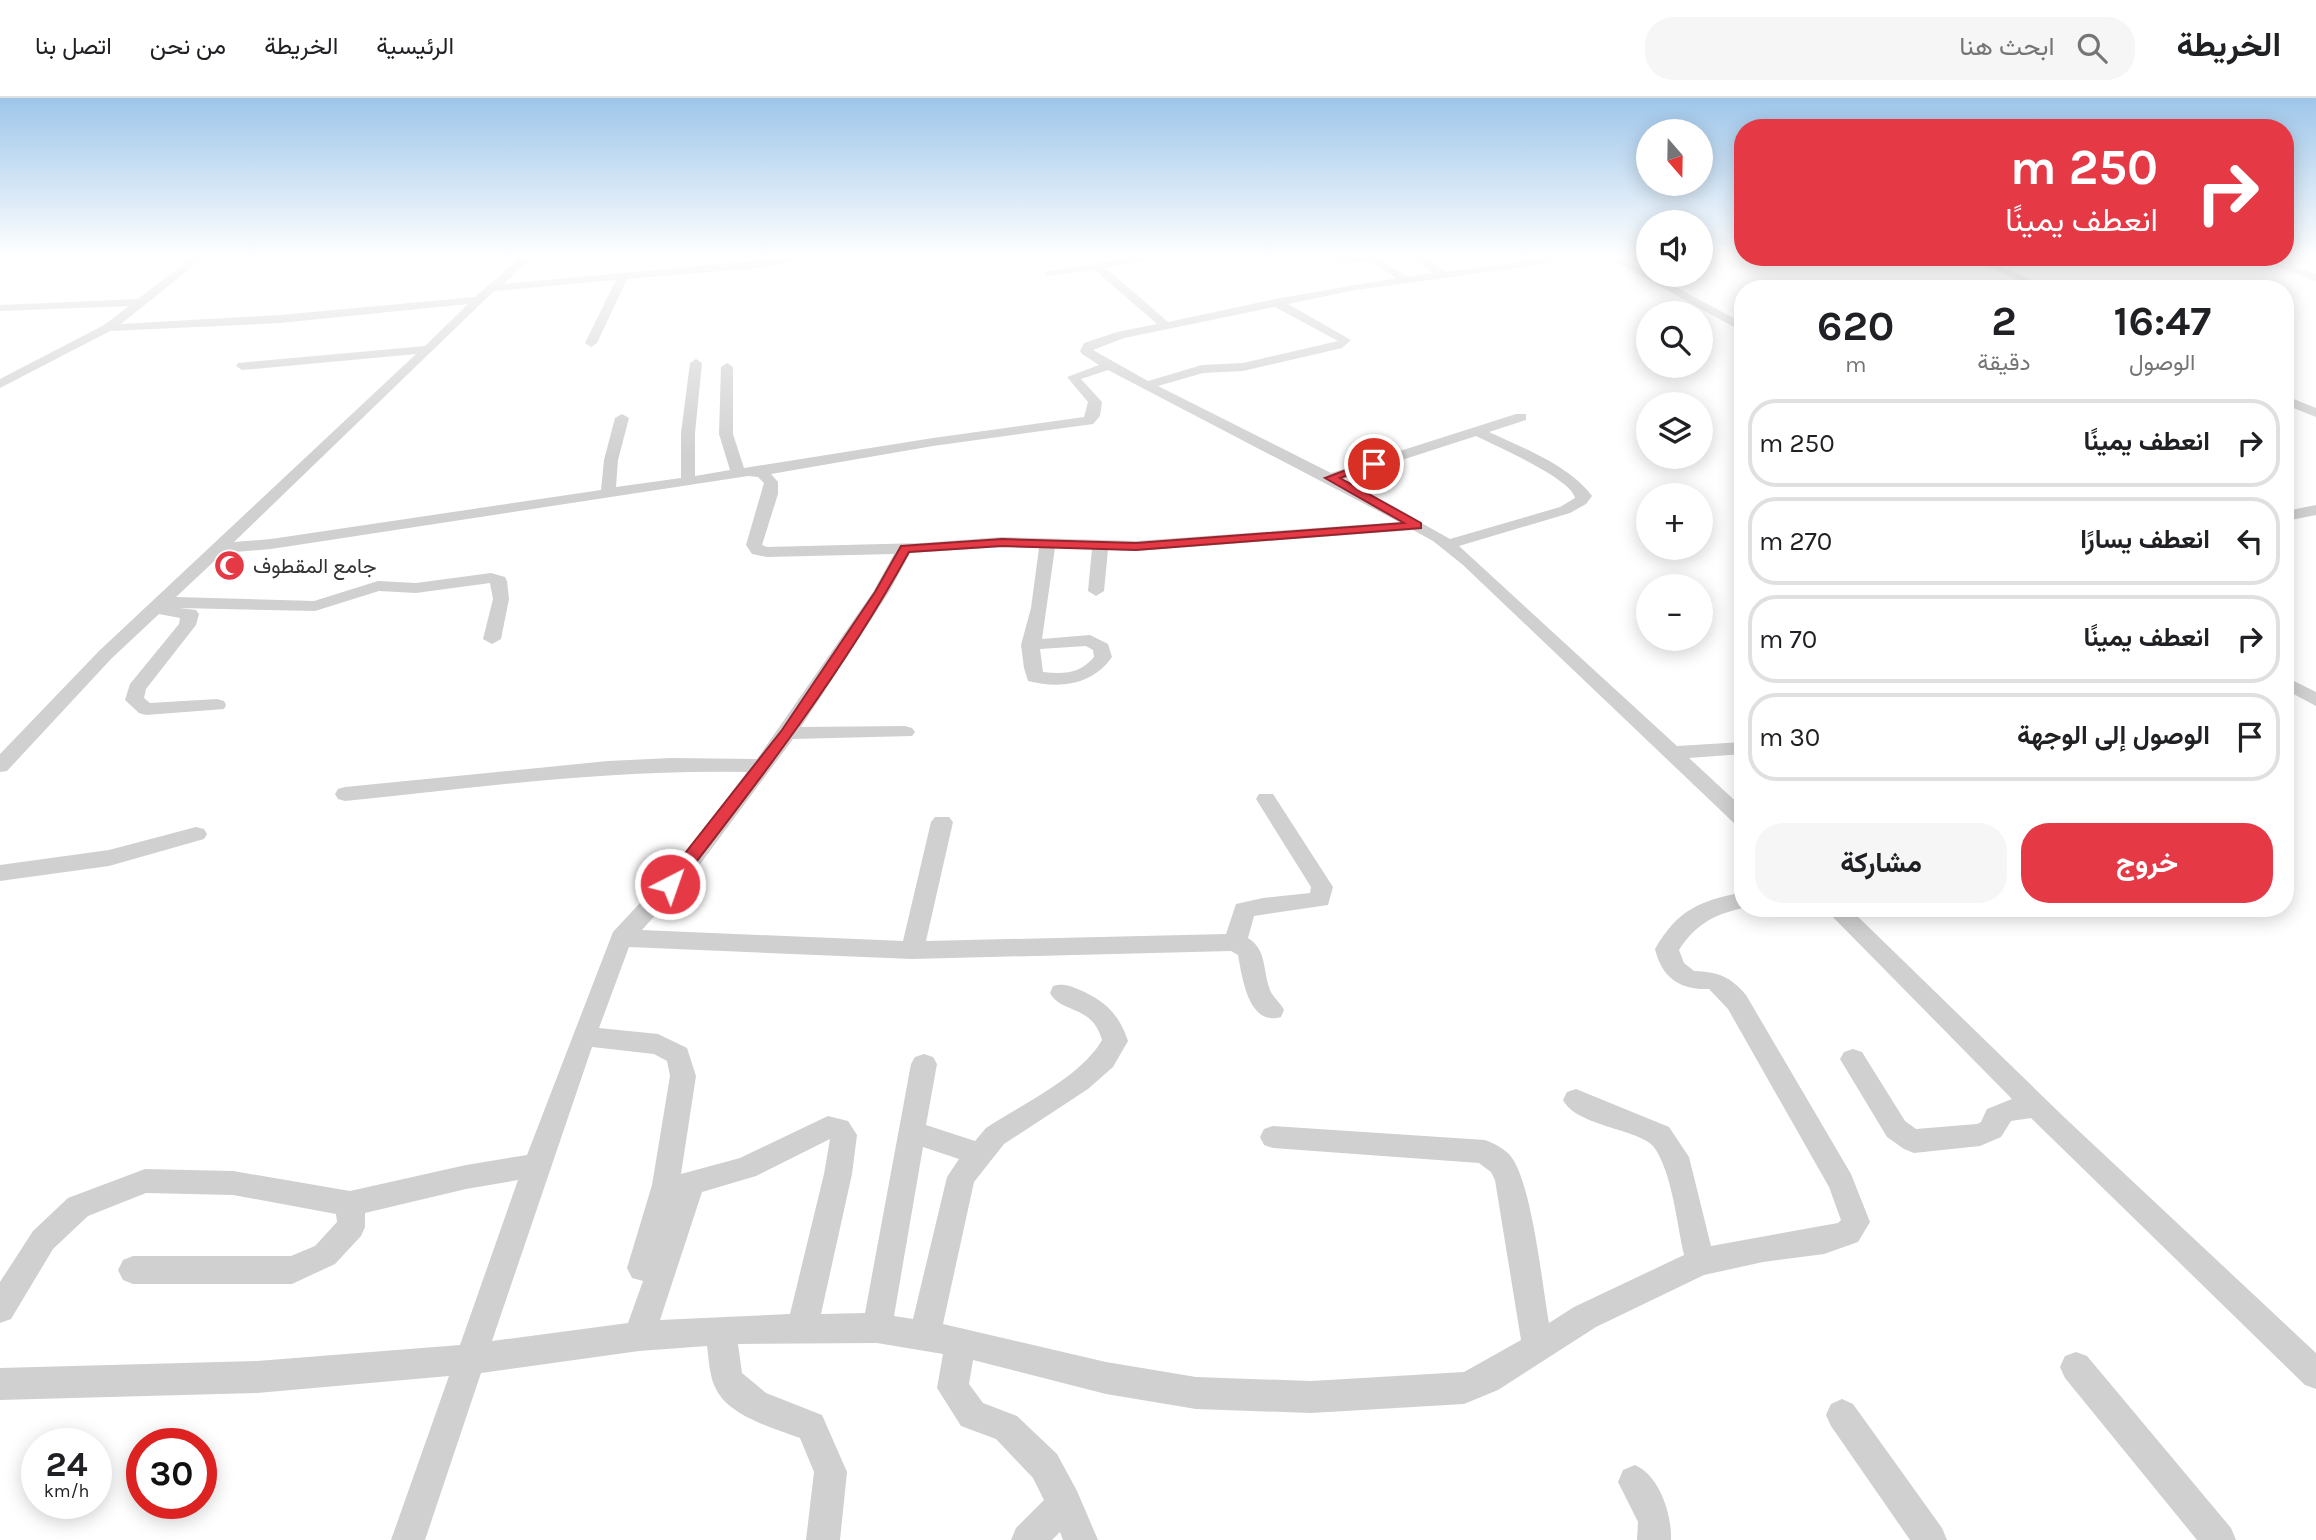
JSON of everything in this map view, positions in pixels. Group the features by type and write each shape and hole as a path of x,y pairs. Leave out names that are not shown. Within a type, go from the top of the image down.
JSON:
{"street":[{"path":"4,381 116,322"},
{"path":"108,328 217,322"},
{"path":"0,765 106,655 455,322"},
{"path":"591,343 601,322"},
{"path":"1162,322 1165,325"},
{"path":"1178,322 1096,341 1088,346 1086,351 1108,366 1331,478 1448,544 1734,812"},
{"path":"1147,385 1202,369 1256,365 1342,344 1345,340 1312,322"},
{"path":"242,366 428,349"},
{"path":"688,481 688,433 696,363"},
{"path":"221,548 271,544 755,472 933,442 1088,421 1094,416 1095,402 1073,377 1108,366"},
{"path":"727,367 726,434 738,474"},
{"path":"2294,403 2316,413"},
{"path":"1331,478 1521,417"},
{"path":"607,493 611,460 622,418"},
{"path":"1448,544 1565,510 1581,501 1584,496 1578,487 1530,457 1479,432"},
{"path":"755,472 766,475 771,482 770,494 754,545 758,551 905,548 1002,542 1136,547 1417,525"},
{"path":"2294,514 2316,510"},
{"path":"1030,645 1038,617 1047,544"},
{"path":"1096,591 1101,545"},
{"path":"408,1540 563,1090 621,938 687,866 788,733 881,592 905,548"},
{"path":"158,607 315,606 378,586 416,588 491,578 499,581 501,599 492,639"},
{"path":"158,607 190,614 187,625 137,688 134,701 146,709 217,705"},
{"path":"2294,688 2316,701"},
{"path":"788,733 905,732"},
{"path":"1672,753 1734,749"},
{"path":"345,794 608,766 762,766"},
{"path":"1235,942 1244,910 1266,903 1300,904 1320,899 1322,887 1266,799"},
{"path":"912,950 942,822"},
{"path":"0,873 109,858 196,834"},
{"path":"0,1384 257,1377 469,1359 639,1336 720,1330 877,1328 960,1342 1106,1378 1183,1391 1311,1396 1464,1388 1487,1379 1584,1317 1700,1262 1763,1249 1824,1241 1848,1233 1856,1222 1841,1183 1737,1002 1725,987 1711,980 1692,980 1679,973 1670,962 1667,949 1690,916 1711,907 1734,902"},
{"path":"1844,917 2037,1107 2316,1374"},
{"path":"621,938 912,950 1235,942 1249,950 1258,994 1272,1010"},
{"path":"925,1335 961,1177 995,1136 1096,1067 1115,1041 1110,1021 1086,1003 1062,993"},
{"path":"584,1036 658,1044 678,1055 683,1076 668,1171 642,1268"},
{"path":"1853,1059 1896,1129 1914,1141 1980,1135 1992,1129 1996,1117 2005,1111 2037,1107"},
{"path":"877,1328 924,1064"},
{"path":"1576,1101 1660,1135 1675,1157 1700,1262"},
{"path":"639,1336 691,1183 746,1168 828,1127 839,1129 844,1135 838,1174 802,1329"},
{"path":"912,1132 980,1154"},
{"path":"1273,1137 1485,1152 1501,1164 1509,1179 1538,1347"},
{"path":"0,1309 43,1240 78,1207 145,1181 233,1183 350,1204 432,1184 539,1165"},
{"path":"133,1270 292,1270 325,1255 351,1227 350,1204"},
{"path":"720,1330 728,1381 756,1405 811,1426 831,1472 823,1540"},
{"path":"960,1342 953,1388 972,1415 1006,1427 1045,1466 1081,1540"},
{"path":"2076,1367 2219,1540"},
{"path":"1842,1415 1930,1540"},
{"path":"1635,1482 1655,1520 1654,1540"},
{"path":"1028,1540 1065,1503"}],"place":[{"name":"جامع المقطوف","path":"230,566"}],"route":[{"path":"670,884 687,866 788,733 881,592 905,548 1002,542 1136,547 1417,525 1331,478 1374,464"}]}
